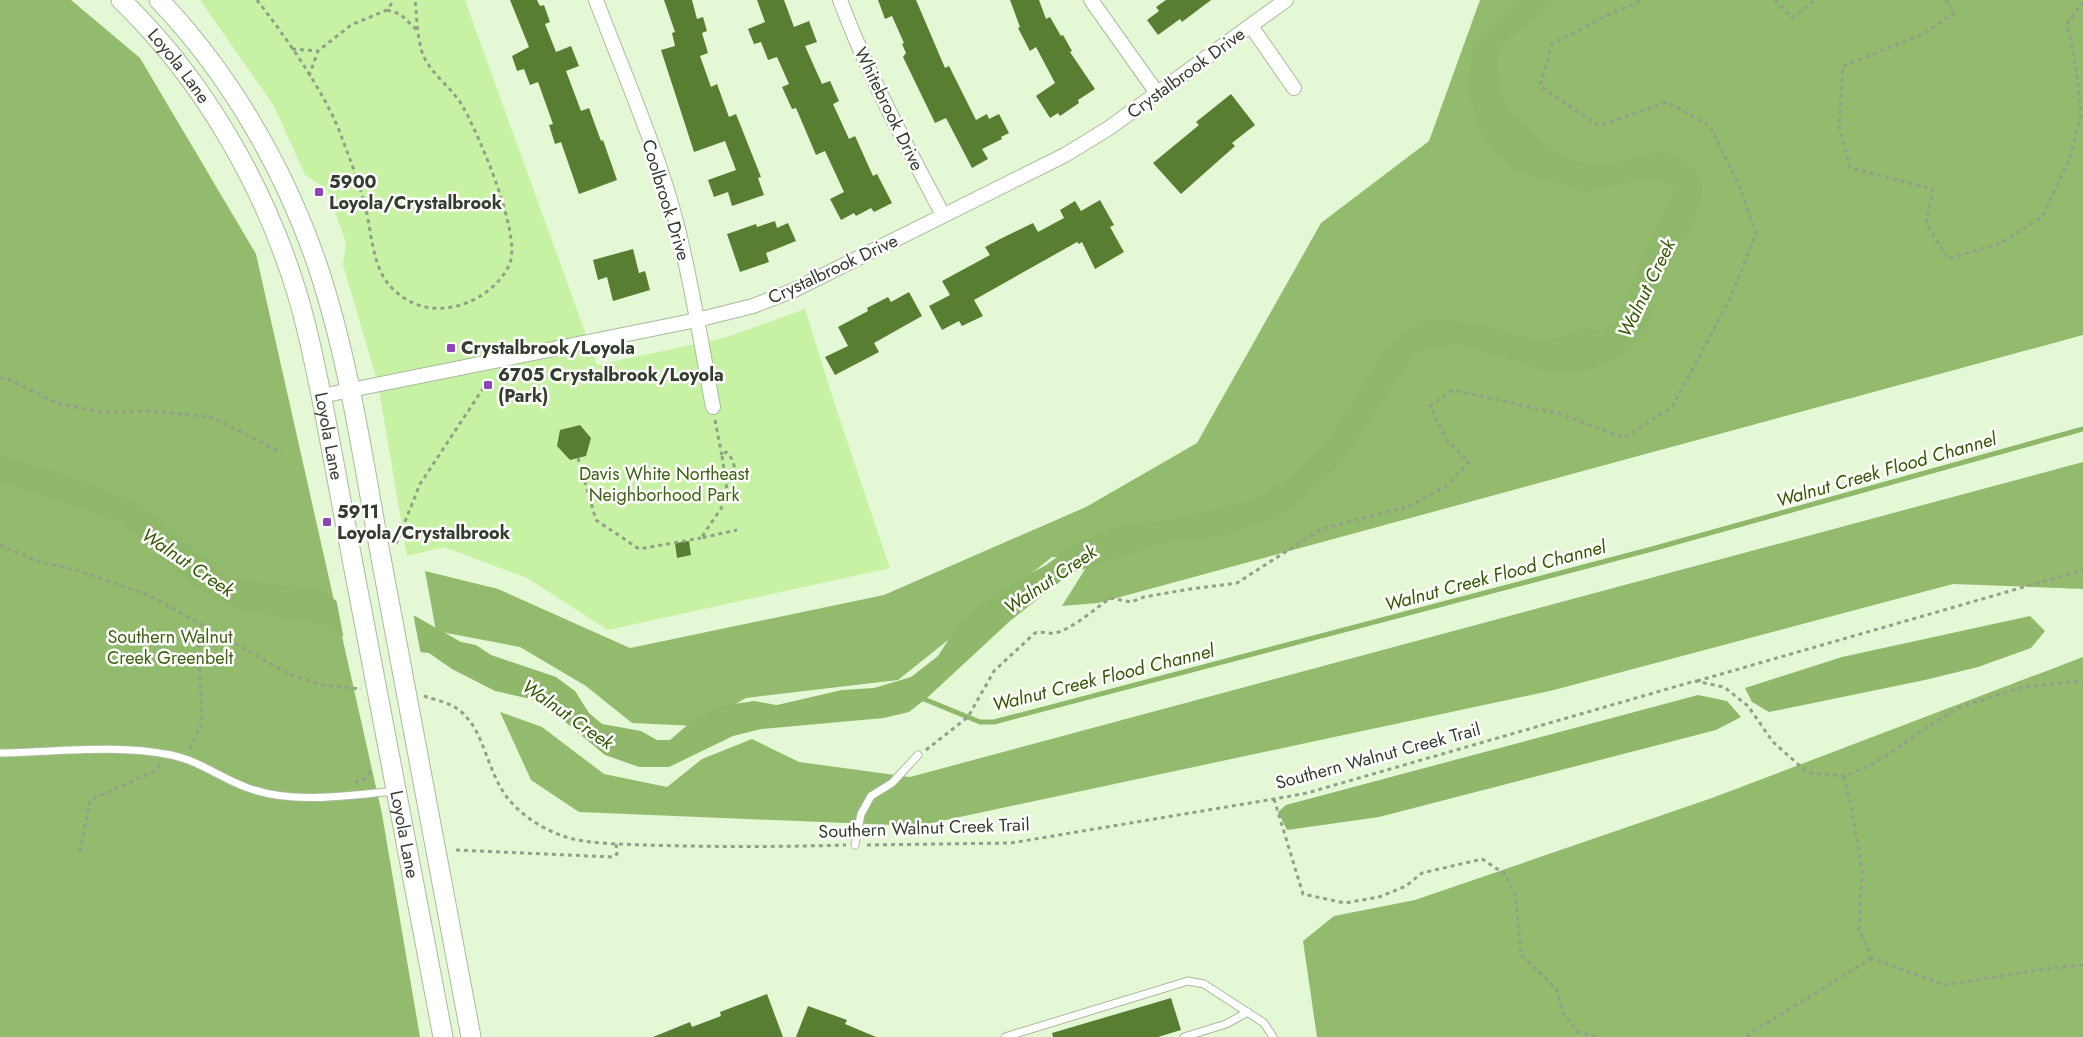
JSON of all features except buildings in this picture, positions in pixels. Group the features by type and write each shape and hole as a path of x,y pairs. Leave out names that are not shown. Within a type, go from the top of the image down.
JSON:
{"main road":[{"name":"Loyola Lane","path":"121,0 146,26 184,73 220,125 252,180 276,235 294,285 305,322 321,396 443,1037"},
{"name":"Loyola Lane","path":"159,0 202,50 252,126 278,172 316,262 350,390 388,553 414,734 471,1037"},
{"path":"396,791 424,788"}],"street":[{"name":"Coolbrook Drive","path":"596,0 660,171 678,232 713,407"},
{"name":"Whitebrook Drive","path":"840,0 855,42 880,97 943,216"},
{"path":"1091,0 1157,93"},
{"name":"Crystalbrook Drive","path":"321,396 697,320 753,306 792,291 1064,155 1109,128 1286,0"},
{"path":"1251,26 1294,88"}],"lane":[{"path":"0,753 116,750 172,755 206,766 246,788 266,794 291,797 337,796 396,791"},
{"path":"854,845 861,814 871,796 892,783 918,756"},
{"path":"1005,1037 1188,981 1204,984 1248,1012 1264,1023 1273,1037"},
{"path":"1184,1037 1226,1024 1248,1012"}],"path":[{"path":"257,0 291,48 334,118 364,202 377,259 385,280 403,298 429,309 444,309 464,305 486,293 502,277 510,263 512,247 510,228 498,190 463,107 422,53 415,0"},
{"path":"309,76 318,51 351,25 387,10 394,0"},
{"path":"918,756 968,717 994,670 1035,633 1040,631 1056,633 1078,622 1110,598 1131,602 1190,589 1238,583 1320,529 1408,506 1446,486 1469,462 1446,439 1430,406 1452,390 1561,414 1624,438 1672,407 1730,299 1756,234 1739,185 1710,126 1667,102 1599,126 1540,86 1552,44 1612,13 1643,0"},
{"path":"1776,0 1792,18 1815,0"},
{"path":"1946,0 1955,13 1923,34 1843,66 1839,126 1850,168 1932,189 1926,223 1948,259 2000,243 2042,217 2070,160 2081,115 2076,67 2067,24 2083,2"},
{"path":"387,10 400,14 418,31"},
{"path":"291,48 318,51"},
{"path":"0,378 10,380 57,403 101,412 148,411 211,417 282,453"},
{"path":"388,553 420,484 486,384"},
{"path":"701,538 728,498 713,407"},
{"path":"722,456 726,452 732,456 735,473 732,480 725,476"},
{"path":"578,458 596,520 639,549 736,530"},
{"path":"0,545 37,561 76,570 151,596 289,674 322,685 349,688"},
{"path":"1695,681 2083,570"},
{"name":"Southern Walnut Creek Trail","path":"423,695 458,709 470,721 479,735 493,775 501,789 536,824 564,837 616,844 740,848 1011,843 1274,799 1306,793 1695,681 1724,687 1748,706 1774,742 1808,773 1844,776 1869,766 1960,707 2023,687 2083,681"},
{"path":"1844,776 1852,810 1862,872 1859,929 1872,958 1944,985 2044,969 2083,965"},
{"path":"1274,799 1303,894 1345,902 1379,897 1406,886 1422,873 1482,859 1505,874 1516,896 1521,955 1556,988 1562,1013 1578,1032 1597,1037"},
{"path":"456,850 613,857 617,854 616,844"},
{"path":"1747,1037 1752,1032 1872,958"}],"green space":[{"name":"Southern Walnut Creek Greenbelt","path":"0,0 71,0 140,58 256,254 382,814 420,1037 0,1037"},
{"name":"Davis White Northeast Neighborhood Park","path":"200,0 465,0 597,365 724,338 805,309 890,568 608,630 527,578 444,547 407,556 378,384 343,265 346,243 327,189 305,175 274,106"},
{"path":"1480,0 2083,0 2083,335 1098,603 1062,606 1092,558 1052,557 898,680 746,698 696,726 632,723 586,686 520,647 436,631 425,571 498,589 630,648 884,595 1086,507 1197,443 1321,223 1429,141"},
{"path":"2083,462 2083,589 1953,584 1554,690 918,826 579,812 531,780 500,712 542,727 604,774 667,787 702,759 752,739 799,762 910,777"},
{"path":"2083,657 2083,1037 1317,1037 1303,941 1334,916 1415,900 1712,798"}],"water":[{"name":"Walnut Creek","path":"1518,0 1557,0 1500,47 1497,64 1500,92 1512,114 1543,142 1568,160 1604,165 1660,151 1678,158 1694,168 1702,182 1702,197 1695,219 1659,283 1646,333 1638,344 1611,361 1590,370 1548,372 1460,344 1424,350 1409,362 1340,465 1300,502 1272,520 1220,536 1165,543 1071,573 1010,621 928,697 909,712 884,718 761,729 733,736 669,767 639,767 605,755 540,701 495,691 452,669 429,653 358,646 325,625 243,611 217,599 192,584 136,535 110,518 0,481 0,455 70,476 130,500 161,519 227,578 322,590 347,609 371,620 415,616 461,642 476,645 491,655 556,677 575,691 589,713 602,724 641,731 657,740 670,740 692,721 720,706 754,701 777,705 842,690 874,688 911,677 938,656 959,623 976,609 999,591 1046,565 1075,544 1110,528 1185,517 1253,500 1290,477 1319,451 1331,436 1385,349 1419,321 1450,319 1485,325 1535,340 1563,336 1585,328 1602,330 1613,325 1661,217 1674,194 1673,187 1657,179 1643,178 1588,192 1514,171 1493,151 1477,126 1468,87 1473,45"},
{"path":"2030,616 2045,631 2031,648 1978,667 1925,680 1769,712 1752,702 1745,688 1842,657"},
{"path":"1698,695 1727,701 1741,717 1716,730 1379,817 1287,830 1278,812 1286,805"}],"pier":[{"path":"336,598 348,607 372,618 413,613 421,655 357,648 344,640"}],"waterway":[{"name":"Walnut Creek Flood Channel","path":"919,697 980,722 994,722 1652,549 2083,429"}],"place":[{"name":"5900 Loyola/Crystalbrook","path":"319,192"},
{"name":"Crystalbrook/Loyola","path":"451,348"},
{"name":"6705 Crystalbrook/Loyola (Park)","path":"488,385"},
{"name":"5911 Loyola/Crystalbrook","path":"327,522"}]}
